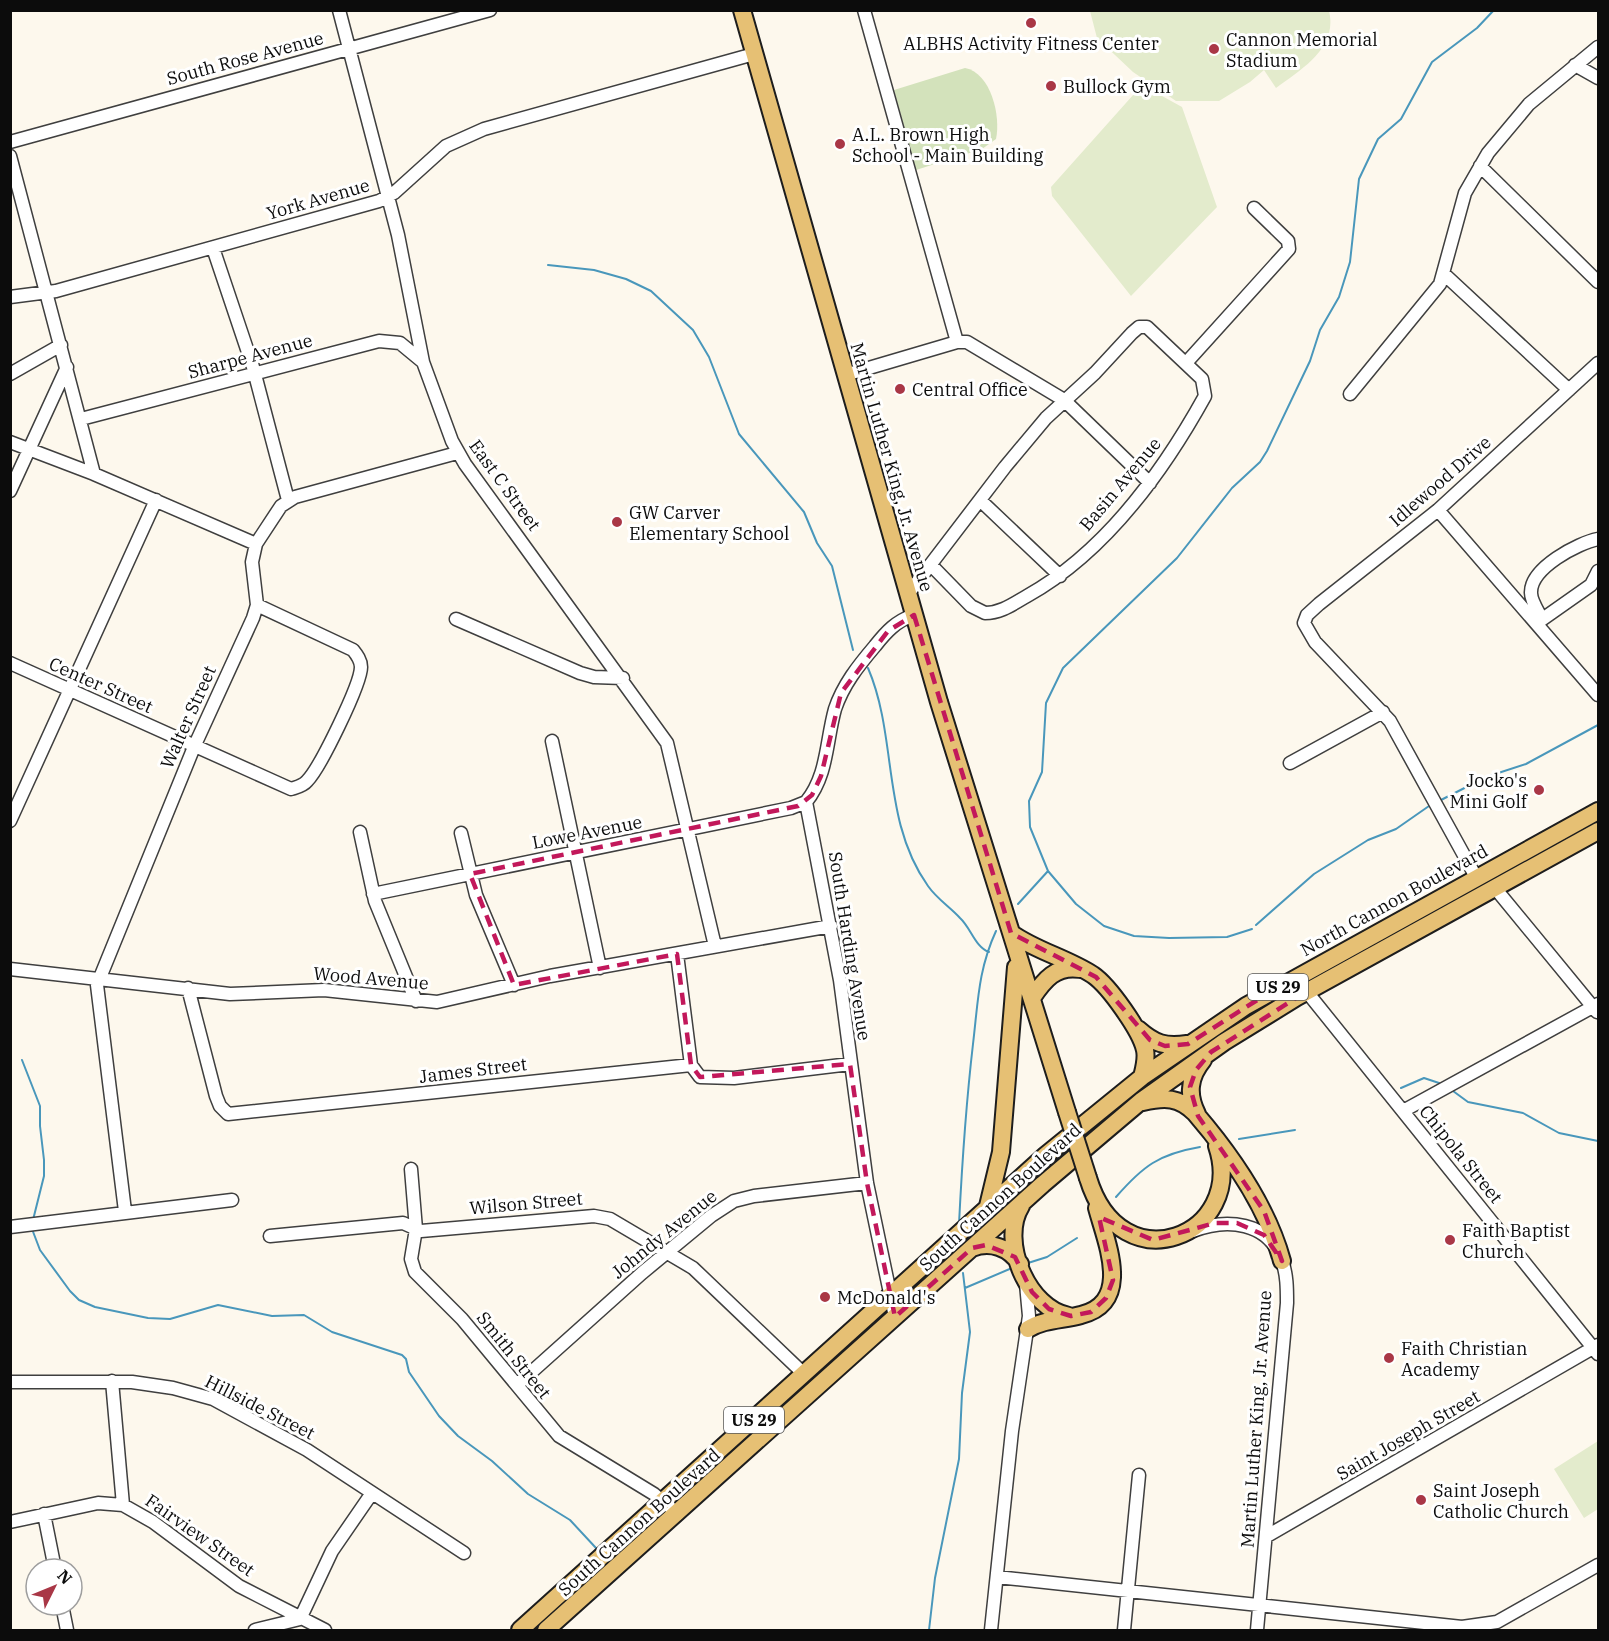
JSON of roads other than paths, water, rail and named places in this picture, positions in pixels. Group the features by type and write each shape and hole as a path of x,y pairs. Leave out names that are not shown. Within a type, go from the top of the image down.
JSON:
{"main road":[{"name":"Martin Luther King, Jr. Avenue","path":"742,10 914,615 1089,1182 1108,1217 1129,1233 1153,1240 1184,1234"},
{"name":"North Cannon Boulevard","path":"987,1209 1046,1155 1142,1077 1188,1044 1295,976 1599,811"},
{"name":"North Cannon Boulevard","path":"1134,1107 1216,1047 1307,991 1599,831"},
{"path":"1011,933 1036,949 1101,982 1133,1026 1146,1052 1142,1077"},
{"path":"987,1209 996,1180 1001,1152 1017,951"},
{"path":"1032,998 1045,981 1057,971 1065,968 1081,970"},
{"path":"1133,1026 1157,1044 1173,1046 1188,1044"},
{"path":"1200,1119 1192,1103 1191,1083 1201,1062 1216,1047"},
{"path":"1134,1107 1155,1100 1173,1099 1185,1104 1200,1119 1264,1211 1282,1261"},
{"name":"South Cannon Boulevard","path":"546,1630 678,1514 1030,1195 1134,1107"},
{"path":"1184,1234 1205,1215 1218,1191 1221,1164 1213,1137"},
{"path":"1028,1329 1042,1322 1082,1315 1095,1309 1105,1300 1113,1276 1110,1253 1089,1182"},
{"path":"1022,1270 1015,1238 1015,1223 1018,1210 1030,1195"},
{"name":"South Cannon Boulevard","path":"520,1630 987,1209"},
{"path":"971,1249 982,1245 997,1246 1011,1253 1033,1294 1045,1306 1065,1315 1082,1315"}],"street":[{"name":"East C Street","path":"339,10 388,197 423,362 457,453 667,743 690,830 715,946"},
{"name":"South Rose Avenue","path":"10,142 490,10"},
{"path":"864,10 957,342"},
{"path":"1350,394 1440,284 1455,221 1465,193 1500,136 1529,104 1599,47"},
{"name":"York Avenue","path":"10,297 47,293 388,197 447,146 484,129 754,54"},
{"path":"1575,65 1599,78"},
{"path":"10,156 94,474"},
{"path":"1480,166 1599,282"},
{"path":"1186,363 1289,249 1288,241 1254,208"},
{"path":"213,248 254,374 288,500"},
{"path":"1444,274 1569,390"},
{"name":"Basin Avenue","path":"932,566 971,606 985,613 994,613 1008,607 1060,576 1102,537 1150,483 1185,432 1205,396 1206,387 1202,379 1147,327 1139,327 1095,373 1064,400"},
{"name":"Sharpe Avenue","path":"81,419 379,341 400,343 423,362"},
{"path":"845,375 957,342 966,342 1064,400 1150,483"},
{"path":"10,374 61,345"},
{"name":"Idlewood Drive","path":"1383,712 1315,642 1304,622 1307,615 1438,510 1599,363"},
{"path":"10,492 67,367"},
{"path":"908,594 1039,426 1064,400"},
{"path":"10,442 94,474 256,544"},
{"path":"257,604 252,562 256,544 288,500 457,453"},
{"path":"10,821 156,500"},
{"path":"980,500 1060,576"},
{"path":"1438,510 1594,681 1599,695"},
{"path":"1539,621 1532,597 1533,582 1548,565 1568,551 1599,539"},
{"path":"1539,621 1591,585 1599,571"},
{"name":"Center Street","path":"10,663 291,789 299,787 312,775 346,708 361,666 359,658 352,650 257,604"},
{"name":"Walter Street","path":"125,1211 97,996 99,980 194,747 257,604"},
{"path":"806,802 821,776 836,708 846,683 888,631 897,623 914,615"},
{"path":"456,619 580,673 594,677 622,678"},
{"path":"1290,763 1383,712 1476,878"},
{"path":"552,741 600,968"},
{"name":"Lowe Avenue","path":"373,894 690,830 791,808 806,802"},
{"name":"South Harding Avenue","path":"806,802 831,926 867,1183 895,1317"},
{"path":"360,832 373,894 416,1001"},
{"path":"461,833 476,895 514,984"},
{"path":"1403,1111 1597,1009 1495,888"},
{"name":"Wood Avenue","path":"10,969 230,994 324,990 416,1001 447,1001 514,984 831,926"},
{"path":"677,954 691,1065 700,1077 713,1079 850,1064"},
{"name":"Chipola Street","path":"1295,976 1597,1349"},
{"name":"James Street","path":"188,988 216,1096 220,1106 228,1114 691,1065"},
{"name":"Smith Street","path":"411,1169 416,1229 411,1245 411,1259 415,1272 462,1319 559,1436 607,1468 654,1494 678,1514"},
{"name":"Johndy Avenue","path":"517,1385 711,1216 734,1202 754,1196 867,1183"},
{"path":"10,1227 125,1211 232,1200"},
{"name":"Wilson Street","path":"270,1236 403,1223 416,1229 436,1230 594,1216 610,1219 693,1268 804,1374"},
{"name":"Martin Luther King, Jr. Avenue","path":"1184,1234 1215,1223 1241,1224 1264,1235 1282,1261 1287,1303 1257,1630"},
{"path":"991,1630 1012,1431 1028,1329 1029,1300 1022,1270"},
{"name":"Saint Joseph Street","path":"1267,1536 1597,1349"},
{"path":"112,1381 123,1505"},
{"name":"Hillside Street","path":"10,1382 112,1381 173,1388 213,1400 298,1445 464,1553"},
{"path":"1124,1630 1139,1475"},
{"path":"255,1630 300,1619 332,1551 372,1493"},
{"name":"Fairview Street","path":"10,1522 98,1503 123,1505 153,1522 229,1580 325,1630"},
{"path":"44,1514 53,1557"},
{"path":"997,1577 1461,1629 1497,1622 1599,1565"}],"waterway":[{"path":"1252,929 1227,937 1134,936 1104,926 1076,904 1048,871 1030,827 1029,801 1042,772 1046,703 1063,668 1177,558 1232,488 1260,462 1310,361 1320,330 1339,297 1350,262 1359,179 1378,139 1401,119 1432,62 1477,28 1494,10"},
{"path":"548,265 594,270 626,279 651,291 693,330 709,357 739,434 804,512 817,543 832,566 853,650"},
{"path":"868,668 883,722 896,806 913,861 932,891 964,922 980,946 989,952"},
{"path":"1441,800 1486,777 1526,764 1598,725"},
{"path":"1256,925 1314,874 1368,840 1396,829 1429,806"},
{"path":"1018,904 1048,871"},
{"path":"959,1224 966,1112 978,1001 982,973 996,931"},
{"path":"22,1060 40,1106 44,1160 44,1176 33,1220"},
{"path":"1401,1088 1424,1078 1439,1083"},
{"path":"1453,1091 1468,1102 1523,1113 1559,1133 1598,1141"},
{"path":"1239,1139 1295,1130"},
{"path":"1116,1197 1135,1177 1153,1163 1173,1153 1200,1147"},
{"path":"32,1229 40,1250 70,1291 79,1300 95,1307 148,1318 170,1319 218,1305 272,1316 304,1315 332,1332 402,1355 406,1359 409,1372 439,1416 458,1436 492,1461 528,1494 570,1520 596,1548"},
{"path":"1028,1263 1047,1257 1077,1238"},
{"path":"965,1288 1012,1268"},
{"path":"929,1630 935,1578 959,1459 962,1393 970,1332 963,1273"}],"place":[{"name":"ALBHS Activity Fitness Center","path":"1031,23"},
{"name":"Cannon Memorial Stadium","path":"1214,49"},
{"name":"Bullock Gym","path":"1051,86"},
{"name":"A.L. Brown High School - Main Building","path":"840,144"},
{"name":"Central Office","path":"900,389"},
{"name":"GW Carver Elementary School","path":"617,522"},
{"name":"Jocko's Mini Golf","path":"1539,790"},
{"name":"Faith Baptist Church","path":"1450,1240"},
{"name":"McDonald's","path":"825,1297"},
{"name":"Faith Christian Academy","path":"1389,1358"},
{"name":"Saint Joseph Catholic Church","path":"1421,1500"}]}
